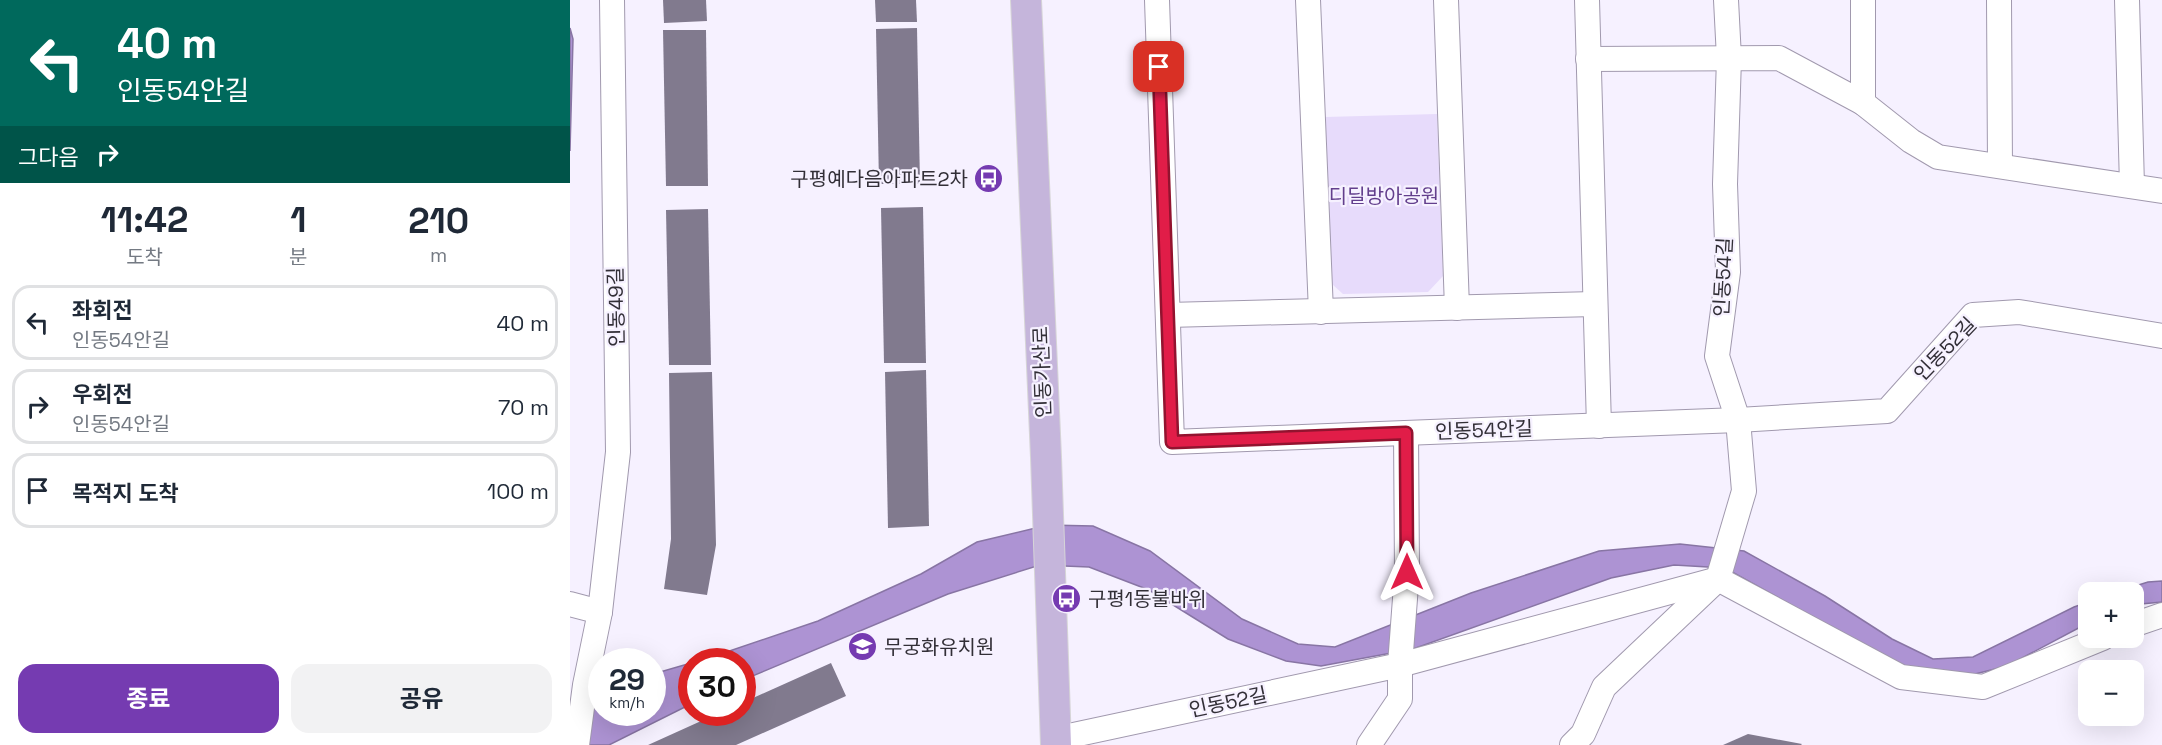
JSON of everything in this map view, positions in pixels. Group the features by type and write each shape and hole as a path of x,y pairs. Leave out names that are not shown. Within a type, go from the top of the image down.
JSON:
{"main road":[{"name":"인동가산로","path":"1026,0 1056,742"}],"street":[{"name":"인동49길","path":"577,745 585,685 600,612 618,452 612,0"},
{"name":"인동54안길","path":"1157,0 1172,442 1738,420"},
{"path":"1308,0 1321,312"},
{"path":"1446,0 1457,308"},
{"path":"1587,0 1599,426"},
{"name":"인동54길","path":"1718,579 1744,491 1738,420 1717,356 1728,272 1725,184 1729,58 1726,0"},
{"path":"1863,0 1863,103"},
{"path":"1999,0 2001,166"},
{"path":"2127,0 2132,186"},
{"path":"1588,59 1779,58 1863,103 1911,141 1938,157 2162,190"},
{"path":"1168,315 1595,304"},
{"name":"인동52길","path":"1738,420 1887,411 1973,315 2019,312 2162,336"},
{"path":"1369,745 1400,699 1400,665 1407,572 1406,433"},
{"path":"1572,745 1583,734 1604,687 1718,579 1901,677 1983,687 2079,648"},
{"name":"인동52길","path":"1056,742 1400,665 1718,579"},
{"path":"570,604 600,612"},
{"path":"2144,621 2162,615"}],"green space":[{"name":"디딜방아공원","path":"1437,114 1443,276 1428,292 1343,294 1332,284 1325,117"}],"shaded area":[{"path":"570,28 573,39 570,151"},
{"path":"1048,525 1093,526 1150,551 1242,619 1298,644 1335,647 1471,593 1599,551 1680,544 1744,551 1825,596 1892,639 1933,659 1973,657 2078,606 2078,628 2007,666 1975,674 1904,668 1725,568 1674,565 1611,578 1413,649 1321,666 1286,661 1228,639 1149,590 1089,567 1040,565 948,594 756,675 756,648 738,648 818,621 921,574 977,542"},
{"path":"2162,581 2162,602 2144,604 2144,583"},
{"path":"678,667 678,710 666,716 666,670"},
{"path":"588,701 588,726 647,726 609,745 570,745 570,713"}],"building":[{"path":"663,0 706,0 707,21 664,23"},
{"path":"875,0 916,0 917,22 876,22"},
{"path":"917,28 920,184 879,184 876,29"},
{"path":"663,30 706,30 708,186 666,186"},
{"path":"923,207 926,363 884,363 881,208"},
{"path":"708,209 711,365 669,365 666,210"},
{"path":"926,370 929,526 888,528 885,372"},
{"path":"712,372 716,545 707,595 664,589 671,539 669,373"},
{"path":"831,663 846,696 736,745 648,745 690,726 756,726 756,697"},
{"path":"1748,734 1802,744 1723,745"}],"place":[{"name":"구평예다음아파트2차","path":"989,179"},
{"name":"구평1동불바위","path":"1067,599"},
{"name":"무궁화유치원","path":"863,647"}],"route":[{"path":"1159,67 1172,442 1406,433 1407,572"}]}
